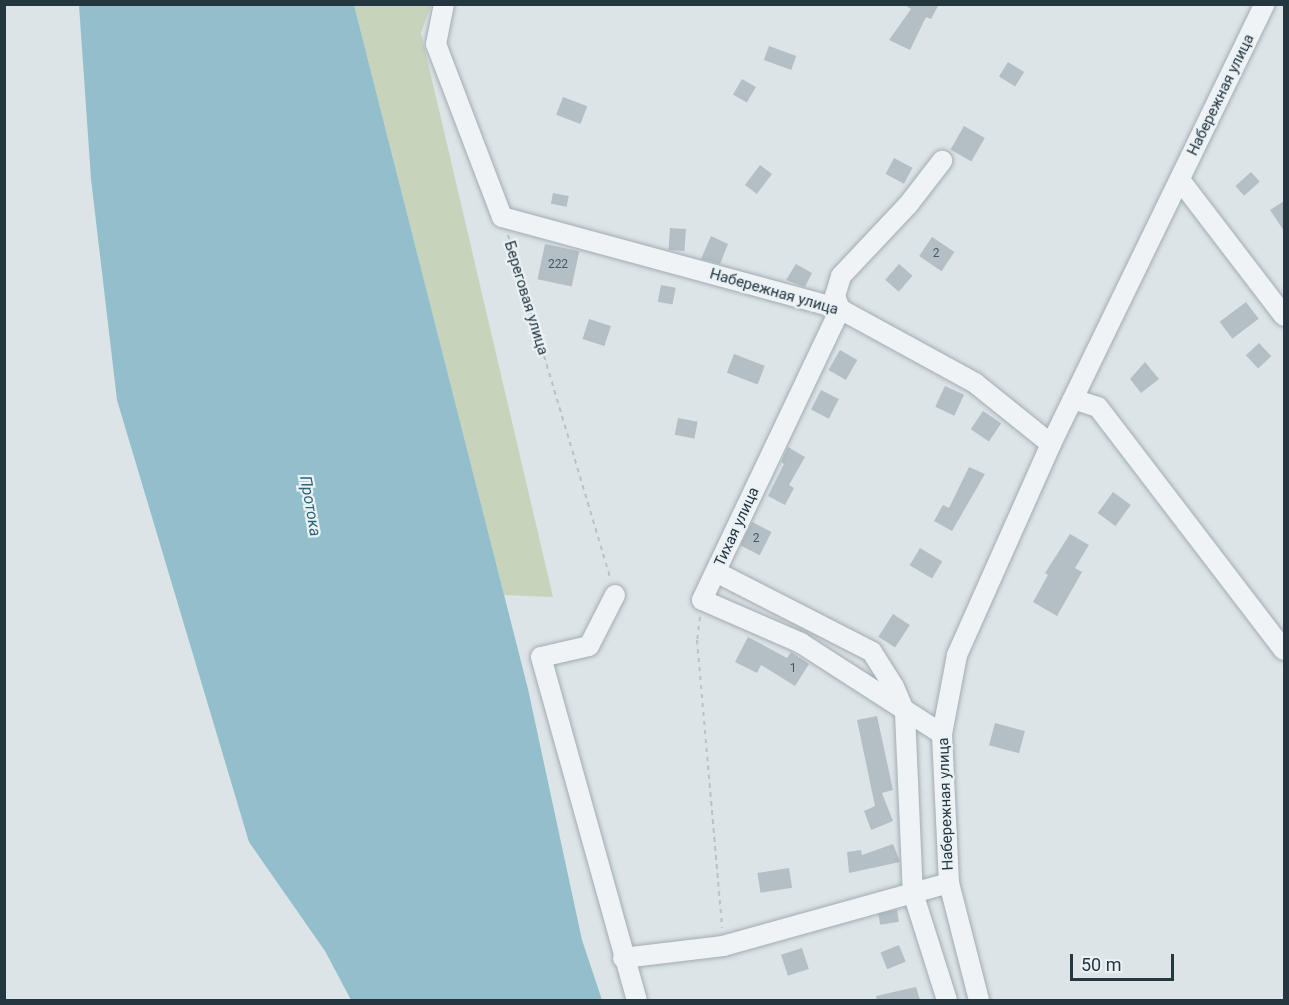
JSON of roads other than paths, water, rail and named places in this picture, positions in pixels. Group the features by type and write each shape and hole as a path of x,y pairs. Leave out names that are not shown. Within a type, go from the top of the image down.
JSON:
{"street":[{"name":"Набережная улица","path":"444,4 436,44 502,217 840,309 975,383 1051,444"},
{"name":"Набережная улица","path":"979,1000 949,883 942,734 957,655 1051,444 1265,4"},
{"name":"Тихая улица","path":"905,713 874,687 801,643 702,600 840,309 835,296 841,276 908,205 942,161"},
{"path":"1180,180 1284,316"},
{"path":"1073,399 1098,407 1284,650"},
{"path":"716,572 872,652 905,713 913,893 947,1000"},
{"path":"615,595 589,646 541,657 623,958 637,1000"},
{"path":"905,713 942,734"},
{"path":"623,958 723,946 949,883"}],"water":[{"name":"Протока","path":"79,5 354,5 528,689 582,940 602,1000 351,1000 325,951 249,842 117,400 91,179"}]}
